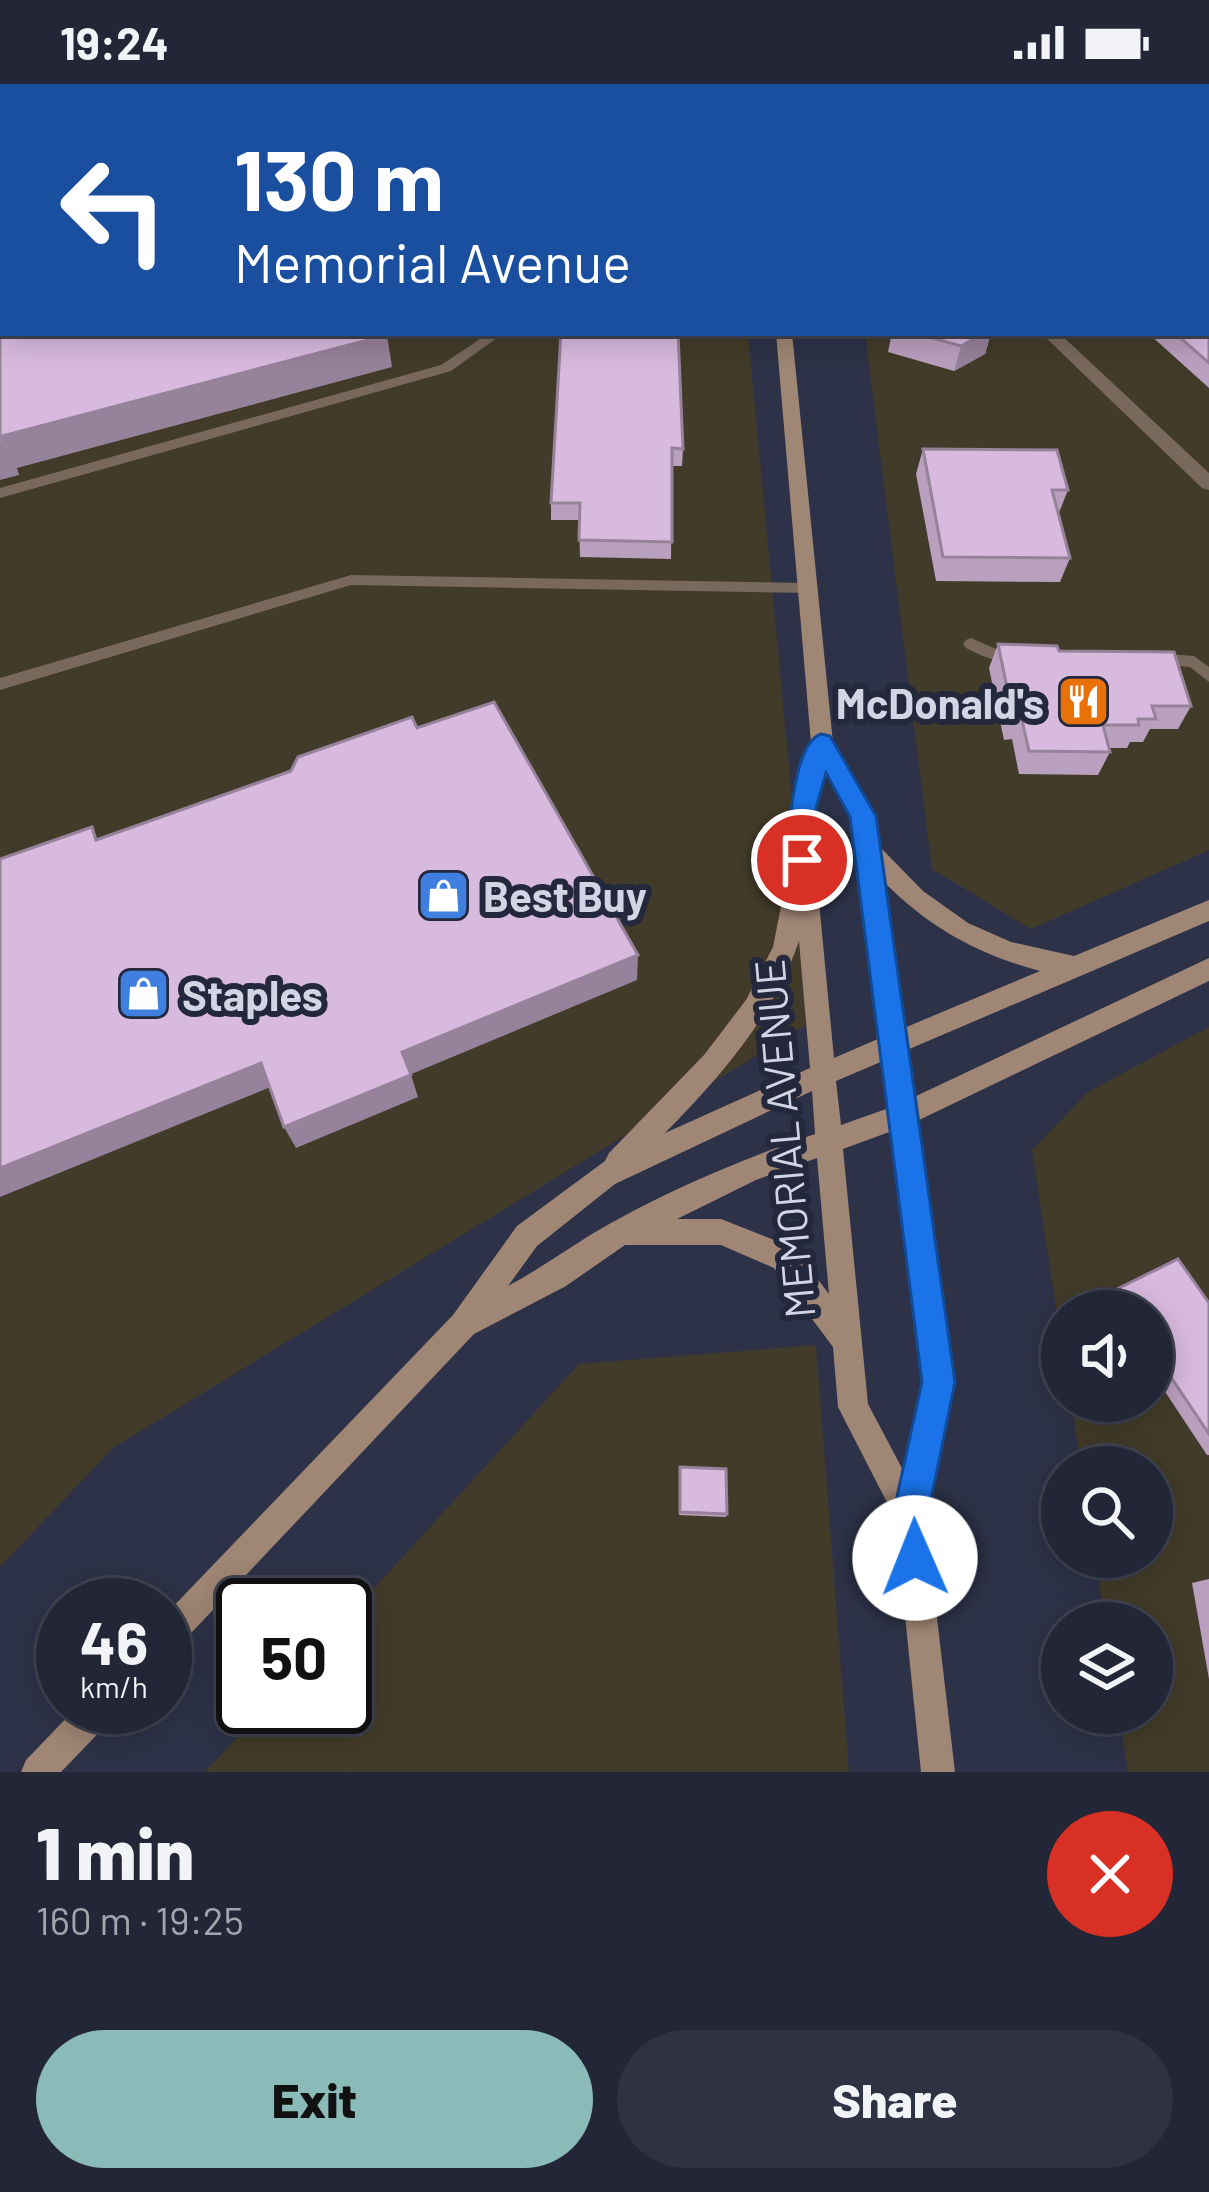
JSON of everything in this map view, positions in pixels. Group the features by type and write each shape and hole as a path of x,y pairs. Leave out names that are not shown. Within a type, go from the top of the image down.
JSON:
{"main road":[{"name":"MEMORIAL AVENUE","path":"784,336 821,743 800,819 802,860 853,1407 910,1515"},
{"name":"MEMORIAL AVENUE","path":"821,743 863,816 939,1382 910,1515 938,1772"},
{"path":"868,850 912,899 954,930 1015,956 1078,967"},
{"path":"192,1610 463,1325 527,1236 605,1175 716,1058 760,999 786,946 802,860"},
{"path":"605,1175 820,1075 1209,910"},
{"path":"463,1325 556,1276 619,1233 749,1171 904,1114 1209,969"},
{"path":"619,1233 721,1232 784,1258 846,1340"},
{"path":"38,1772 74,1734"}],"street":[{"path":"1052,336 1209,484"}],"lane":[{"path":"0,493 446,368 494,336"},
{"path":"0,684 351,580 808,588"},
{"path":"971,644 994,655 1042,656"},
{"path":"1136,658 1209,658"},
{"path":"1184,660 1209,676"}],"shaded area":[{"path":"0,336 748,336 813,1021 113,1448 0,1567"},
{"path":"865,336 1209,336 1209,850 1031,929 932,869"},
{"path":"1209,1027 1209,1772 1128,1772 1122,1734 1173,1734 1173,1602 1102,1602 1098,1578 1173,1578 1173,1446 1078,1446 1074,1422 1173,1422 1173,1290 1053,1290 1032,1150 1088,1092"},
{"path":"816,1345 849,1772 205,1772 240,1734 372,1734 372,1590 579,1364"}],"building":[{"path":"0,336 383,336 2,436 4,443 0,444"},
{"path":"561,336 678,336 683,449 672,448 672,542 579,540 580,503 551,503"},
{"path":"926,336 979,336 961,346"},
{"path":"1178,336 1209,336 1209,363"},
{"path":"923,449 1057,450 1068,490 1052,490 1070,558 943,557"},
{"name":"McDonald's","path":"998,644 1057,646 1059,651 1174,652 1191,706 1152,706 1156,719 1138,719 1139,725 1103,725 1110,752 1029,751 1021,716 1013,716"},
{"path":"494,702 638,955 402,1052 411,1075 284,1127 261,1063 0,1168 0,859 92,827 96,840 291,771 298,757 412,717 417,728"},
{"path":"1178,1259 1209,1303 1209,1434 1173,1380 1173,1290 1115,1290"},
{"path":"680,1467 726,1469 727,1514 680,1512"}],"place":[{"name":"McDonald's","path":"1083,702"},
{"name":"Best Buy","path":"444,895"},
{"name":"Staples","path":"143,994"}],"route":[{"path":"802,860 800,819 821,743 863,816 939,1382 910,1515 915,1558"}]}
